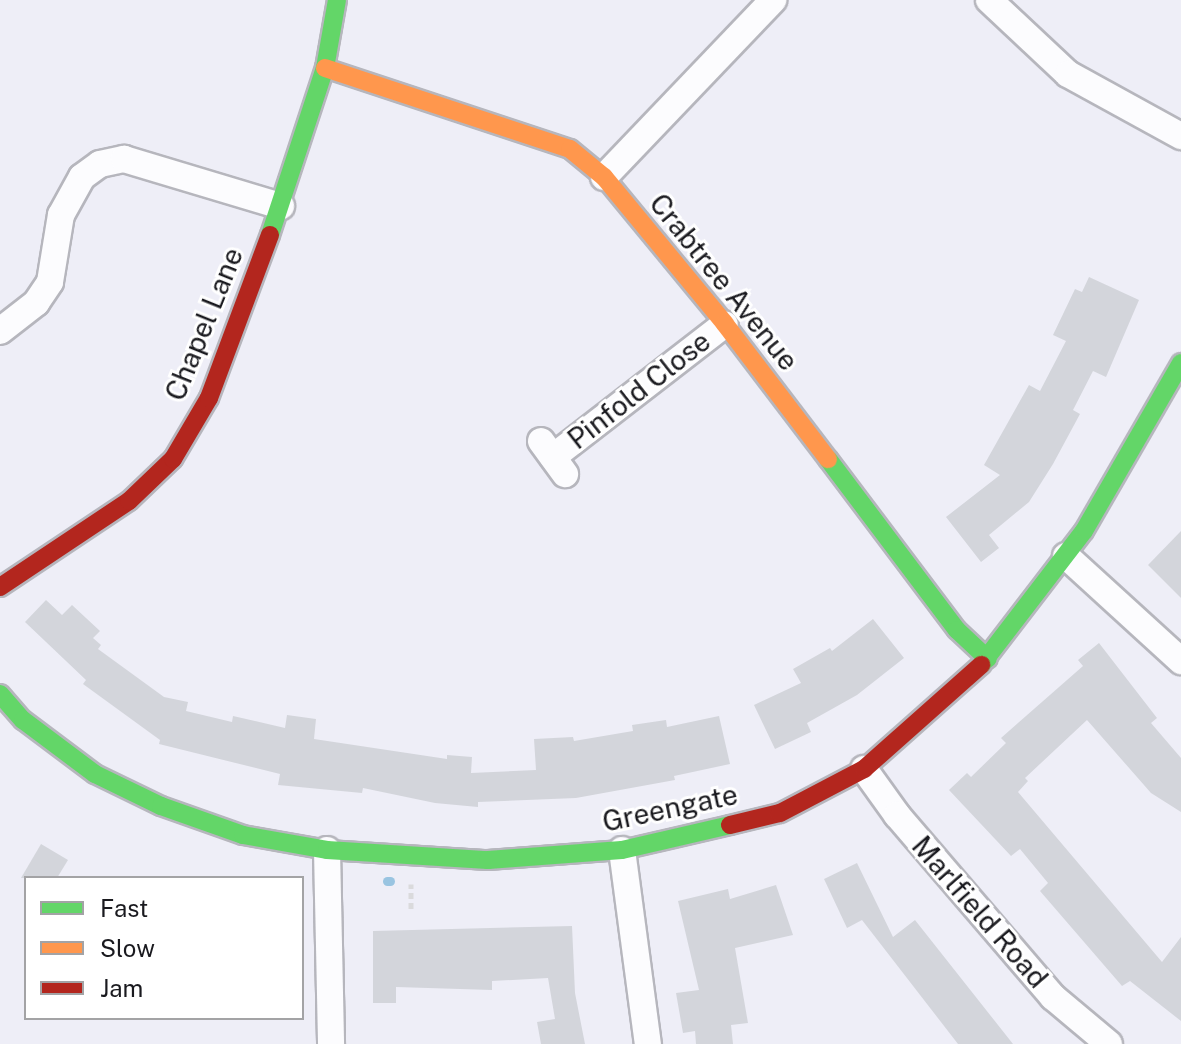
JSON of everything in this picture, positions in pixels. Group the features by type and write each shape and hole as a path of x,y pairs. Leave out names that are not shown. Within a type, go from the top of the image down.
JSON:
{"street":[{"name":"Chapel Lane","path":"0,587 50,557 129,501 173,459 209,398 281,206 325,68 337,0"},
{"path":"604,177 773,0"},
{"path":"989,0 1068,74 1181,136"},
{"name":"Crabtree Avenue","path":"325,68 570,149 604,177 725,324 957,630 988,659"},
{"path":"0,331 36,303 50,282 61,215 82,177 100,164 124,159 281,206"},
{"name":"Pinfold Close","path":"553,457 725,324"},
{"name":"Greengate","path":"0,694 23,720 108,781 161,806 243,835 327,850 488,860 622,850 780,813 864,769 988,659 1084,531 1181,363"},
{"path":"1066,556 1181,661"},
{"name":"Marlfield Road","path":"864,769 897,815 1053,997 1109,1044"},
{"path":"327,850 331,1044"},
{"path":"622,850 648,1044"}],"path":[{"path":"411,883 411,909"}],"building":[{"path":"1089,277 1139,300 1106,377 1093,371 1073,410 1080,414 1053,464 1029,502 989,535 999,548 981,562 946,517 1000,475 984,465 1029,385 1040,391 1066,341 1053,335 1075,289 1082,292"},
{"path":"1181,531 1181,598 1148,565"},
{"path":"46,600 62,615 72,605 100,631 93,638 101,645 98,649 164,697 188,702 186,711 232,722 233,716 285,728 287,715 316,719 314,739 447,759 447,755 472,757 471,773 536,770 534,739 573,737 574,741 633,731 632,725 666,720 667,727 719,716 730,764 674,776 675,780 576,798 478,802 478,807 435,803 363,788 362,793 278,785 280,774 159,744 160,740 83,684 86,680 25,622"},
{"path":"873,619 904,658 857,695 807,723 811,732 775,749 754,705 801,683 793,669 830,648 832,651"},
{"path":"1099,643 1157,718 1151,723 1181,758 1181,812 1151,793 1087,720 1025,778 1028,781 1018,792 1162,962 1181,937 1181,1021 1130,981 1122,986 1040,891 1048,883 1020,849 1011,856 949,790 967,773 971,777 1006,743 1001,738 1083,666 1078,660"},
{"path":"41,844 68,860 58,876 21,878"},
{"path":"857,863 893,937 915,920 1013,1044 958,1044 862,920 847,928 824,879"},
{"path":"776,885 793,935 735,948 748,1023 731,1025 733,1044 696,1044 695,1031 683,1033 676,993 699,990 678,901 728,889 730,899"},
{"path":"572,926 575,993 585,1044 541,1044 537,1022 555,1019 548,978 492,981 492,990 396,987 396,1003 373,1003 373,931"}],"traffic: fast":[{"path":"270,235 325,68 337,0"},
{"path":"981,665 1084,531 1181,363"},
{"path":"828,459 957,630 988,659"},
{"path":"0,694 23,720 95,774 161,806 243,835 327,850 488,860 622,850 730,825"}],"traffic: slow":[{"path":"325,68 570,149 604,177 725,324 828,459"}],"traffic: jam":[{"path":"0,587 129,501 173,459 209,398 270,235"},
{"path":"730,825 780,813 864,769 981,665"}]}
